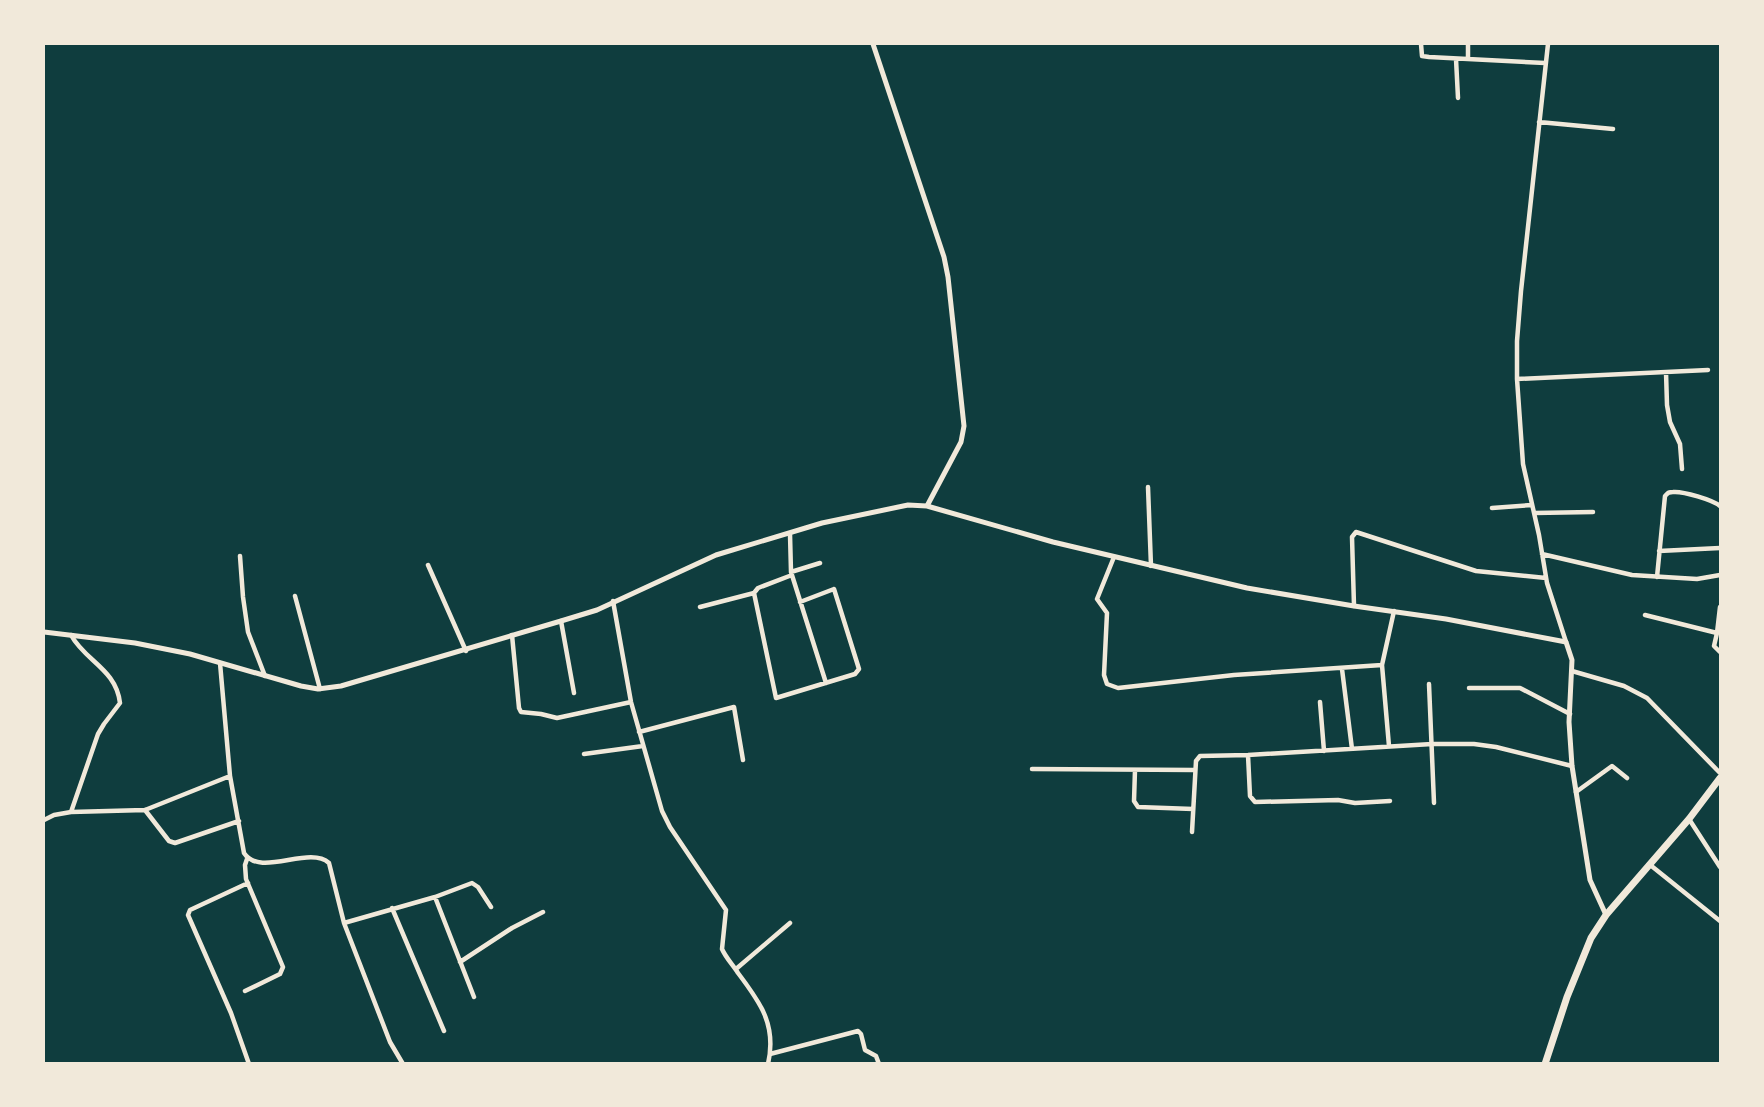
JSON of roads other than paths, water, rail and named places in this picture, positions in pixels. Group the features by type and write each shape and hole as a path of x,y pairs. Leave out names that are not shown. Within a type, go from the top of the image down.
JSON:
{"highway":[{"path":"1545,1064 1567,997 1591,938 1606,915 1689,819 1720,778"}],"street":[{"path":"873,44 947,269 964,426 961,442 927,506"},
{"path":"1421,44 1422,56 1545,63"},
{"path":"1468,44 1468,59"},
{"path":"1548,44 1517,340 1523,464 1546,578 1572,660 1570,714 1572,766 1590,880 1606,915"},
{"path":"1456,59 1458,98"},
{"path":"1539,122 1613,129"},
{"path":"1518,379 1707,370"},
{"path":"1666,372 1667,405 1670,422 1680,444 1682,469"},
{"path":"1148,488 1151,566"},
{"path":"1657,577 1663,501 1668,493 1677,492 1713,501 1720,506"},
{"path":"1492,508 1532,505"},
{"path":"44,632 135,643 190,654 265,676 320,688 341,686 466,651 597,610 716,555 822,523 908,506 927,506 981,523 1247,588 1394,611 1566,642"},
{"path":"1534,513 1593,512"},
{"path":"1354,606 1352,537 1356,532 1476,571 1546,578"},
{"path":"790,534 792,573 826,683"},
{"path":"1659,551 1720,548"},
{"path":"1542,554 1620,574 1697,579 1720,575"},
{"path":"240,556 248,632 265,676"},
{"path":"1114,557 1097,599 1099,604 1107,610 1104,675 1107,684 1112,687 1234,675 1382,665"},
{"path":"699,607 754,593 758,588 820,563"},
{"path":"428,565 466,651"},
{"path":"754,593 776,698 855,674 859,665 834,589 800,602"},
{"path":"296,596 320,688"},
{"path":"614,601 631,702 665,819 726,910 722,949 757,999 768,1020 771,1035 768,1064"},
{"path":"1720,608 1714,645 1720,652"},
{"path":"1389,746 1382,665 1394,611"},
{"path":"1645,615 1717,633"},
{"path":"561,621 574,693"},
{"path":"71,635 79,649 106,670 120,703 98,734 71,812"},
{"path":"512,635 521,712 557,718 631,702"},
{"path":"220,663 230,776 242,847 248,859 245,871 283,967 280,974 245,991"},
{"path":"1342,669 1352,749"},
{"path":"1572,671 1624,686 1647,698 1720,773"},
{"path":"1429,684 1434,803"},
{"path":"1469,688 1520,688 1570,714"},
{"path":"1320,702 1324,751"},
{"path":"639,732 734,707 743,760"},
{"path":"1192,832 1195,770 1196,761 1200,756 1432,744 1486,745 1572,766"},
{"path":"584,754 643,746"},
{"path":"1248,755 1250,796 1255,802 1390,801"},
{"path":"1576,792 1612,766 1627,778"},
{"path":"1032,769 1195,770"},
{"path":"1135,770 1134,801 1138,807 1193,809"},
{"path":"44,820 54,815 71,812 145,810 230,776"},
{"path":"145,810 169,841 175,843 239,821"},
{"path":"1689,819 1720,867"},
{"path":"248,859 260,863 315,858 325,860 331,867 344,923 390,1042 403,1064"},
{"path":"1649,864 1720,921"},
{"path":"248,882 190,910 188,915 231,1013 249,1064"},
{"path":"344,923 473,884 478,887 491,907"},
{"path":"435,897 474,997"},
{"path":"392,908 444,1031"},
{"path":"460,962 512,928 543,912"},
{"path":"736,969 790,923"},
{"path":"770,1054 858,1031 865,1050 878,1058 879,1064"}]}
